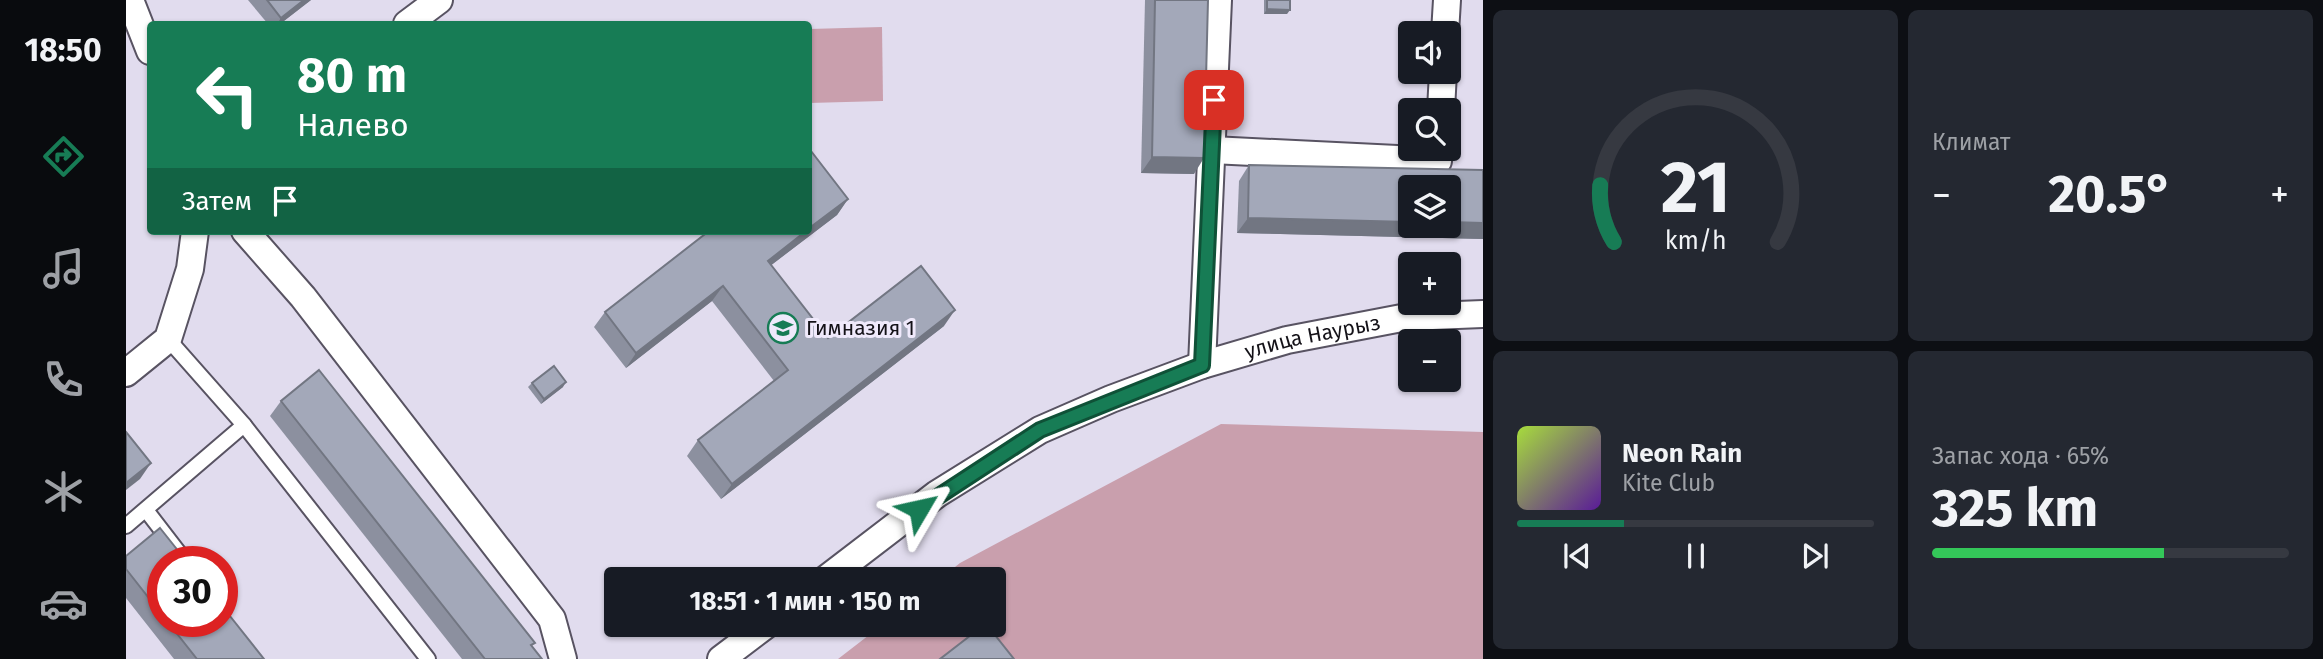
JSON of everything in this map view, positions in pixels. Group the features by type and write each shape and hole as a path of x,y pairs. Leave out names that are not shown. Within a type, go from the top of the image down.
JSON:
{"street":[{"path":"130,0 147,43"},
{"path":"411,21 439,0"},
{"path":"1202,365 1218,0"},
{"path":"1446,21 1447,0"},
{"path":"1212,150 1398,158"},
{"path":"126,373 168,339 190,270 194,235"},
{"path":"249,235 303,297 552,619 563,659"},
{"name":"улица Наурыз","path":"842,567 937,494 1040,430 1202,365 1287,340 1407,317 1483,314"},
{"path":"721,659 750,637"}],"lane":[{"path":"168,339 244,425 428,659"},
{"path":"126,526 244,425"},
{"path":"146,510 174,546"}],"shaded area":[{"path":"882,27 883,101 812,103 812,29"},
{"path":"1221,424 1483,432 1483,659 838,659 866,637 1006,637 1006,567 955,567"}],"building":[{"path":"267,0 304,0 281,18"},
{"path":"1155,0 1208,0 1204,158 1152,157"},
{"path":"1267,0 1290,0 1290,10 1267,9"},
{"path":"812,152 848,199 812,226"},
{"path":"1249,165 1483,170 1483,223 1461,222 1461,175 1398,175 1398,222 1248,218"},
{"path":"704,235 801,235 768,261 828,338 921,266 955,310 732,484 698,440 788,370 723,286 636,353 605,312"},
{"path":"554,366 566,382 544,399 532,383"},
{"path":"319,370 535,643 531,645 542,659 485,659 281,401"},
{"path":"126,432 151,463 126,483"},
{"path":"160,528 174,546 147,546 147,596 126,569 126,556"},
{"path":"238,626 264,659 197,659 180,637 238,637"},
{"path":"968,637 997,637 1014,659 940,659"}],"place":[{"name":"Гимназия 1","path":"783,328"}],"route":[{"path":"919,509 937,494 1040,430 1111,399 1202,365 1214,100"}]}
